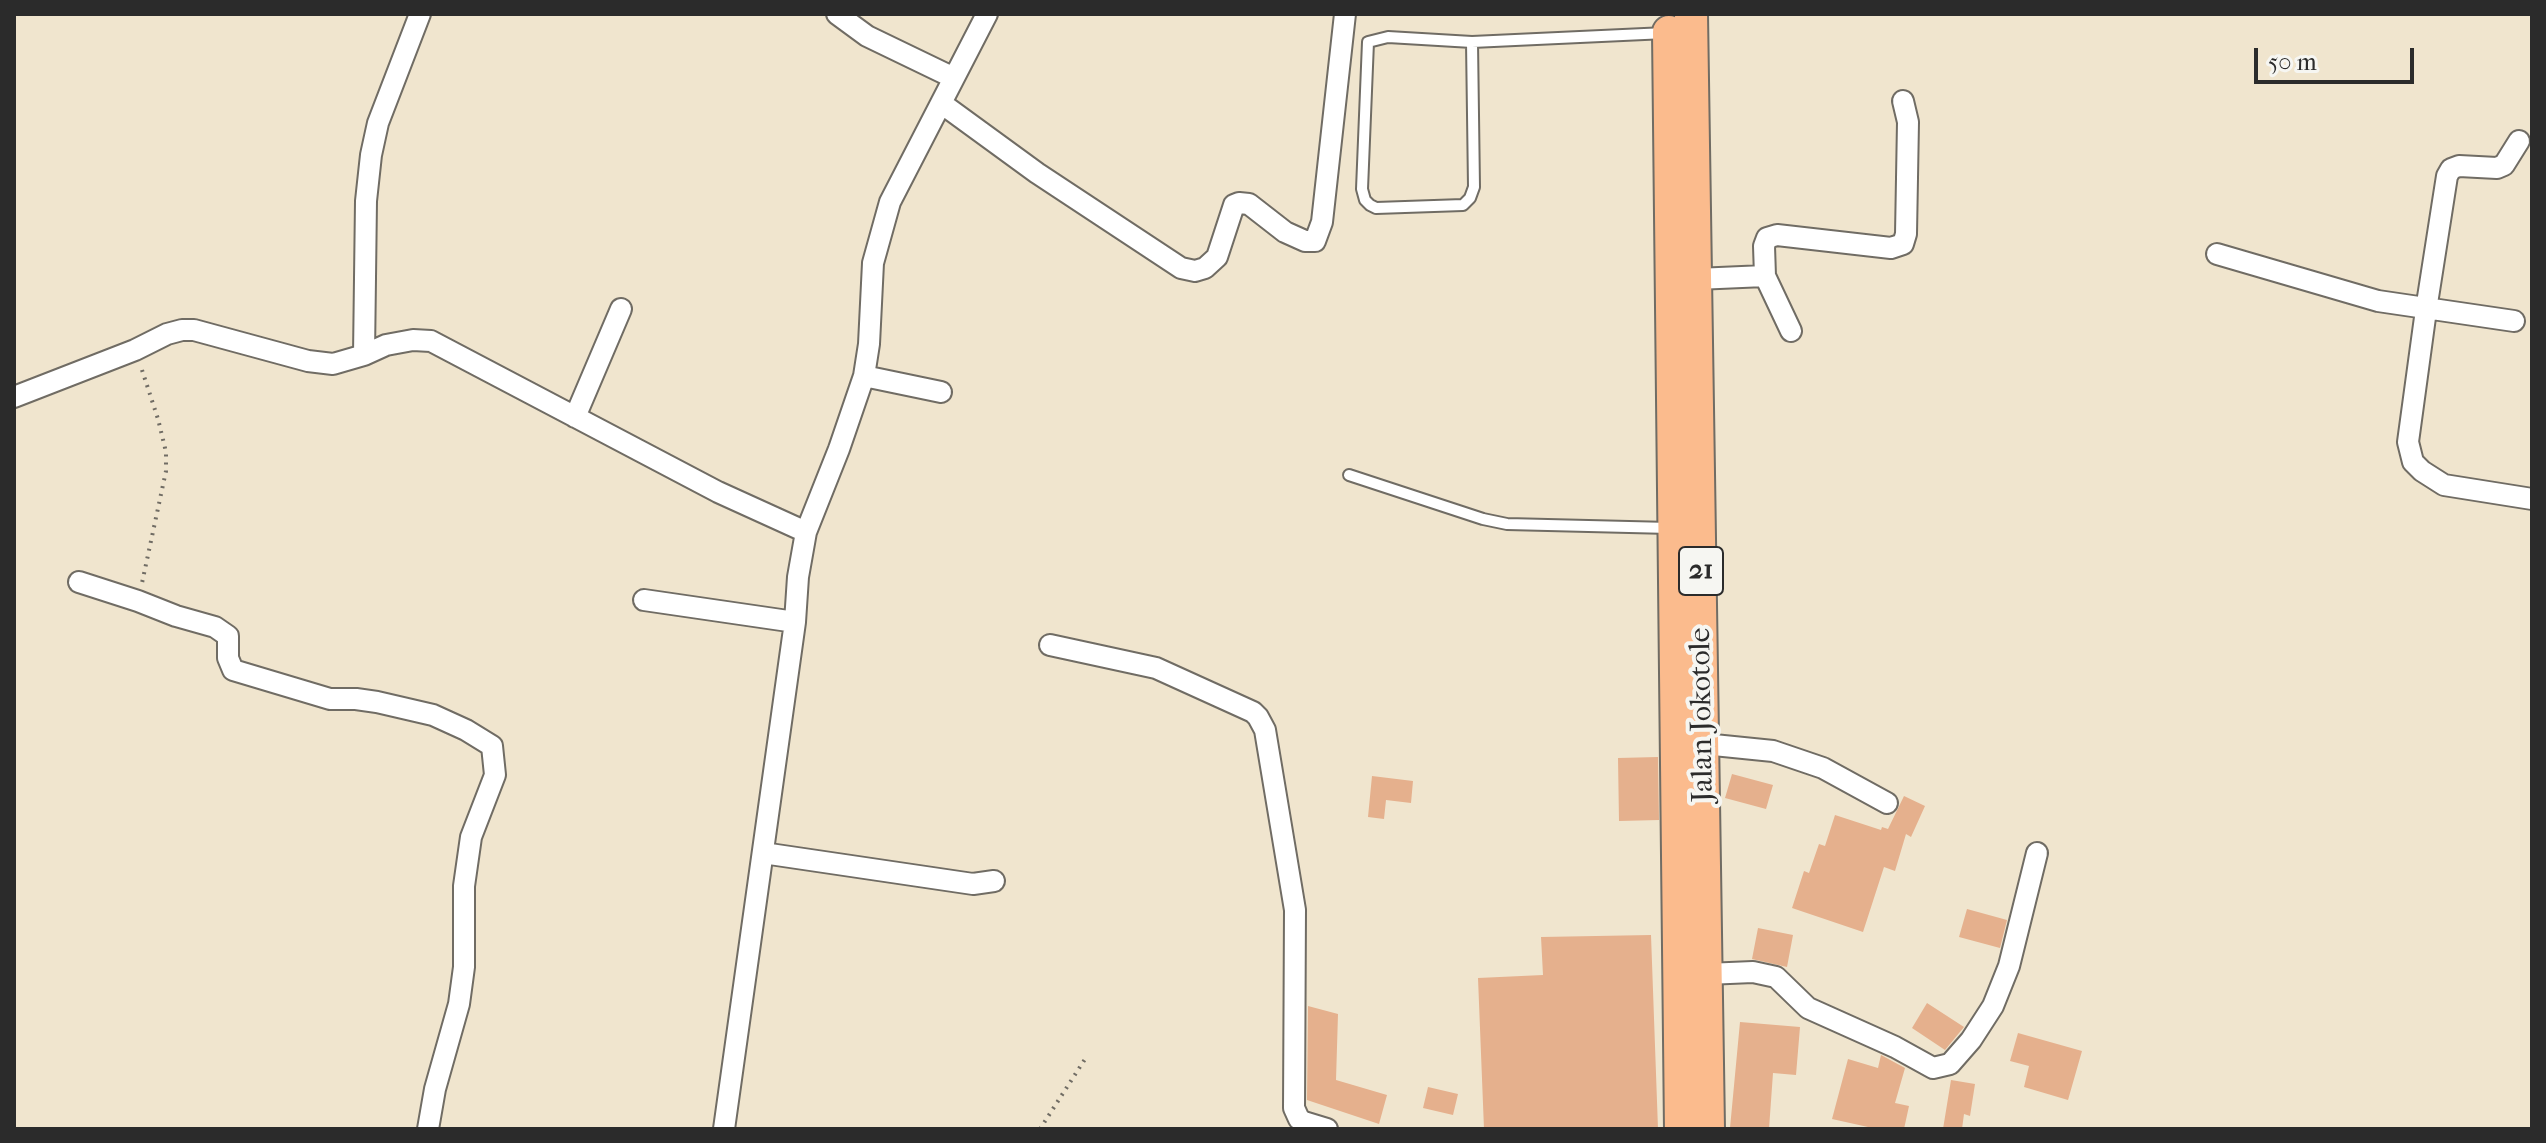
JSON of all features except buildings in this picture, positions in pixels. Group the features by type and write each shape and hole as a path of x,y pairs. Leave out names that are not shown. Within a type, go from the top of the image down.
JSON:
{"highway":[{"name":"Jalan Jokotole","path":"1677,20 1696,279 1690,743 1693,886 1681,1129"},
{"name":"Jalan Jokotole","path":"1677,20 1676,528 1690,743"},
{"name":"Jalan Jokotole","path":"1693,886 1706,974 1708,1129"}],"street":[{"path":"364,355 366,201 371,155 378,123 420,14"},
{"path":"837,14 867,36 954,78"},
{"path":"724,1129 806,532 864,376 869,344 873,263 890,202 987,14"},
{"path":"941,103 1037,173 1181,268 1195,271 1205,268 1217,257 1234,205 1239,203 1249,204 1285,232 1305,241 1315,241 1322,222 1345,14"},
{"path":"1791,331 1765,276 1764,246 1767,238 1777,235 1891,248 1903,244 1906,234 1908,122 1903,101"},
{"path":"2519,141 2504,165 2497,168 2459,166 2451,169 2447,176 2408,442 2413,462 2444,485 2532,499"},
{"path":"2217,254 2378,301 2514,321"},
{"path":"1696,279 1765,276"},
{"path":"575,417 621,309"},
{"path":"14,397 135,350 167,334 194,330 308,361 333,364 386,345 413,340 431,341 718,492 806,532"},
{"path":"864,376 941,392"},
{"path":"79,582 215,627 228,636 228,658 233,670 330,699 377,702 433,715 492,746 495,775 471,837 464,886 464,967 459,1004 435,1089 428,1129"},
{"path":"644,600 795,622"},
{"path":"1050,645 1156,668 1258,717 1265,730 1295,910 1294,1108 1299,1119 1327,1129"},
{"path":"1690,743 1773,751 1836,774 1887,803"},
{"path":"763,853 973,884 994,881"},
{"path":"1706,974 1753,972 1776,977 1808,1008 1895,1047 1933,1068 1950,1064 1971,1040 1993,1006 2009,966 2037,853"}],"lane":[{"path":"1472,42 1474,187 1470,198 1463,205 1376,208 1370,205 1362,189 1368,42 1388,37 1472,42 1677,20"},
{"path":"1349,475 1507,524 1676,528"}],"path":[{"path":"135,350 166,452 166,471 138,601"},
{"path":"1040,1129 1087,1056"}]}
